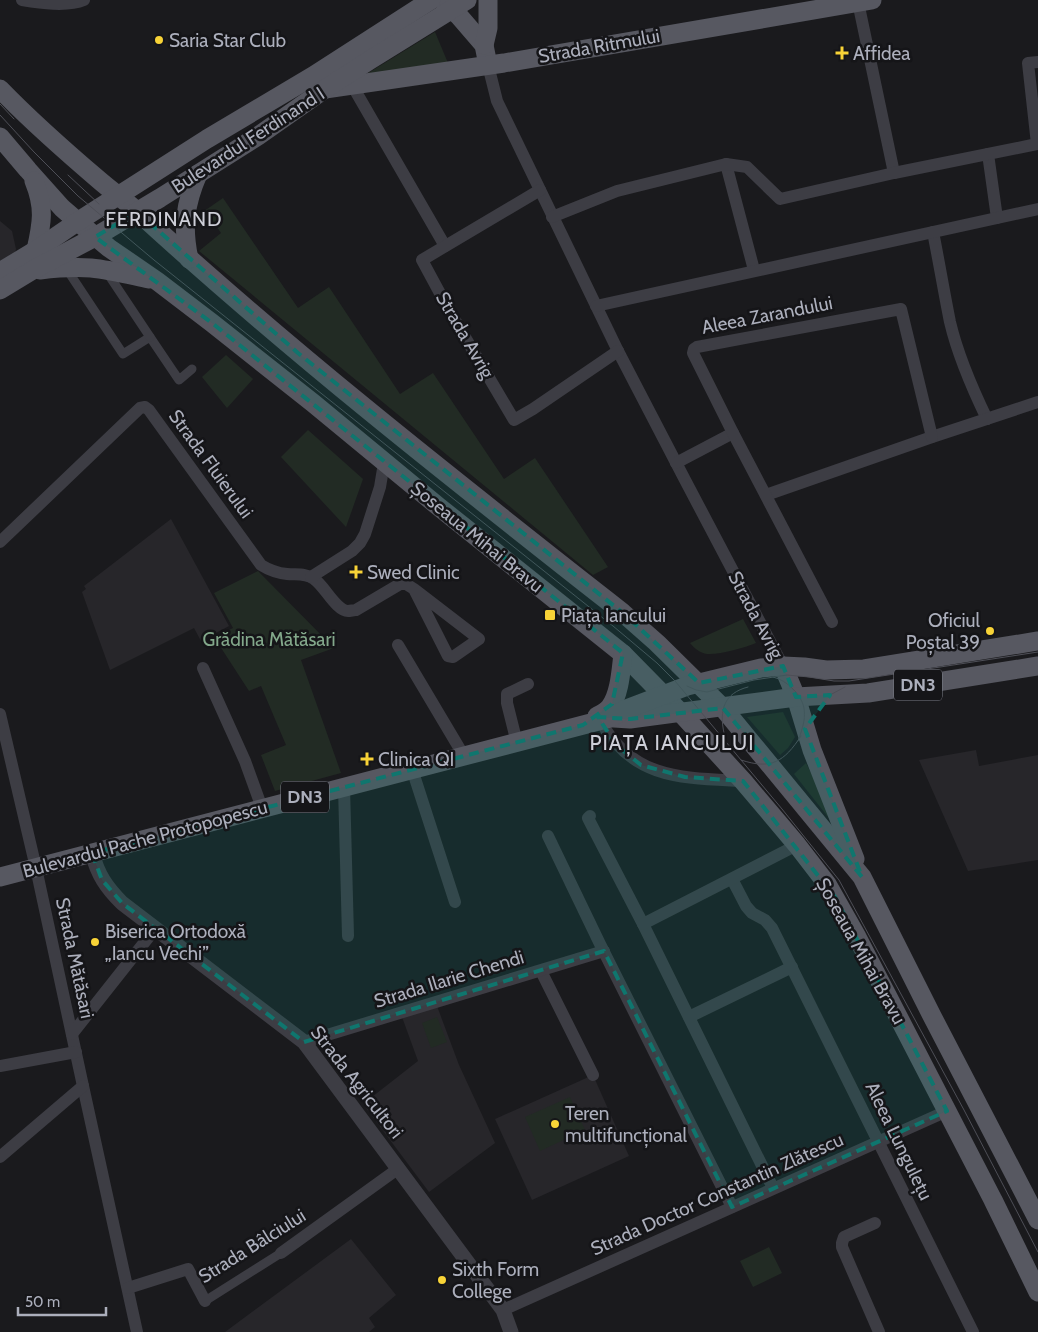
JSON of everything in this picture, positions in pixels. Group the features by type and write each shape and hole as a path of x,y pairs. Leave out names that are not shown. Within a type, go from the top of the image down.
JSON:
{"main road":[{"path":"396,21 400,0"},
{"name":"Bulevardul Ferdinand I","path":"0,272 207,139 313,76 431,0"},
{"path":"484,45 488,28 488,0"},
{"name":"Strada Ritmului","path":"325,89 488,65 865,1"},
{"path":"454,3 484,45"},
{"name":"Bulevardul Ferdinand I","path":"0,290 32,270 95,237 198,174 258,136 454,3"},
{"name":"Strada Avrig","path":"484,45 488,65"},
{"name":"Șoseaua Mihai Bravu","path":"0,89 58,143 298,353 378,419 623,613 699,683 723,708 862,877 1038,1220"},
{"name":"Șoseaua Mihai Bravu","path":"0,137 62,208 95,237 157,281 312,403 623,654 664,694 743,781 818,872 835,897 993,1200 1038,1292"},
{"path":"28,170 37,186 42,205 42,217 36,250"},
{"path":"189,259 185,235 186,211 191,190 198,174"},
{"path":"0,272 90,268 157,281"},
{"name":"DN3","path":"664,694 756,669 783,666 831,670 864,669 1038,641"},
{"path":"598,721 612,704 617,692 623,654"},
{"path":"783,666 796,697 812,750 862,877"},
{"name":"DN3","path":"680,712 723,708 796,697 868,693 1038,666"},
{"name":"Bulevardul Pache Protopopescu","path":"0,877 598,721 664,694"},
{"path":"805,729 815,712 830,695"},
{"name":"Bulevardul Pache Protopopescu","path":"598,721 630,719 680,712"}],"street":[{"path":"22,0 66,4 84,0"},
{"path":"865,1 894,173"},
{"path":"552,217 617,191 726,164 747,167 780,199 894,173 1037,144 1033,62"},
{"name":"Strada Avrig","path":"488,65 497,101 552,217 618,351 783,666"},
{"path":"352,84 445,246"},
{"path":"988,154 997,218"},
{"path":"726,164 754,270"},
{"name":"Strada Avrig","path":"540,190 422,260 514,420 618,351"},
{"path":"596,306 1038,209"},
{"path":"933,232 953,330 974,392 987,419"},
{"path":"66,268 123,354 150,337"},
{"path":"110,277 179,380 192,369"},
{"name":"Aleea Zarandului","path":"832,622 733,433 693,353 694,349 696,347 900,309 902,310 932,437"},
{"path":"766,496 932,437 1038,402"},
{"name":"Strada Fluierului","path":"0,542 140,408 145,407 261,565 278,573 311,577"},
{"path":"676,462 733,433"},
{"path":"384,463 380,488 365,534 360,543 352,551 311,577 317,581 339,607 349,612 356,610 400,584 406,584 414,589 479,639 453,657 448,656 414,589"},
{"path":"398,645 464,756"},
{"path":"203,668 245,761 262,808"},
{"path":"517,743 507,698 510,692 528,684"},
{"name":"Strada Mătăsari","path":"0,714 36,868 138,1332"},
{"path":"598,721 616,745 641,765 657,771 685,777 743,781"},
{"path":"412,769 455,902"},
{"path":"344,788 348,936"},
{"path":"590,816 588,818 643,924 773,1188"},
{"path":"548,836 732,1207"},
{"path":"643,924 796,845"},
{"name":"Strada Agricultori","path":"92,852 102,880 122,903 304,1042 503,1310 511,1332"},
{"name":"Aleea Lungulețu","path":"732,879 746,906 752,913 765,920 772,928 973,1332"},
{"name":"Strada Mătăsari","path":"72,1034 155,929"},
{"name":"Strada Ilarie Chendi","path":"304,1042 604,951"},
{"path":"689,1017 792,967"},
{"path":"541,971 592,1075"},
{"path":"0,1066 76,1052"},
{"path":"0,1157 83,1086"},
{"name":"Strada Doctor Constantin Zlătescu","path":"503,1310 946,1111"},
{"name":"Strada Bâlciului","path":"128,1288 188,1269 205,1302 281,1253 398,1168"},
{"path":"875,1223 844,1237 842,1248 880,1332"}],"highlighted area":[{"path":"137,212 298,353 623,613 699,683 783,666 796,697 830,695 805,729 862,877 723,708 630,719 598,717 616,745 641,765 685,777 743,781 835,897 947,1111 732,1207 604,951 304,1042 122,903 102,880 92,853 583,725 612,704 623,653 212,323 95,237"}],"shaded area":[{"path":"0,221 12,231 16,249 15,253 0,266"},
{"path":"171,519 229,626 201,641 194,628 110,670 82,592 86,589 84,586"},
{"path":"976,750 979,766 1038,755 1038,860 968,871 919,760"},
{"path":"437,1006 459,1065 495,1143 429,1192 363,1104 418,1061 402,1017"},
{"path":"593,1075 629,1156 532,1200 495,1119"},
{"path":"351,1239 396,1295 369,1318 375,1327 369,1332 225,1332"}],"green space":[{"path":"435,32 448,63 365,75"},
{"path":"223,198 298,308 329,287 400,394 433,373 504,479 535,458 608,567 593,575 199,251 221,233 210,217 202,223 197,216"},
{"path":"226,355 253,379 227,408 202,377"},
{"path":"308,430 363,479 346,527 281,457"},
{"name":"Grădina Mătăsari","path":"258,571 334,648 301,660 341,773 275,791 261,755 286,745 261,686 249,691 214,637 233,628 214,593"},
{"path":"743,619 756,643 732,651 707,654 690,643"},
{"path":"783,712 795,737 788,748 780,755 747,717"},
{"path":"806,763 828,807 832,822 794,774"},
{"path":"437,1017 447,1042 431,1048 422,1023"},
{"name":"Teren multifuncțional","path":"570,1097 585,1130 540,1151 525,1117"},
{"path":"769,1247 782,1273 753,1287 740,1261"}],"tram line":[{"path":"0,104 14,119"},
{"path":"0,115 78,196 154,260 613,626 657,663 675,681 839,880 964,1110 1038,1252"},
{"path":"68,175 99,204"},
{"path":"687,686 707,692 754,680 787,675 849,681 1038,652"},
{"path":"773,677 781,680 793,689 802,702 804,721 798,741"},
{"path":"724,733 722,717 725,704 733,693 748,687"},
{"path":"830,695 845,687"},
{"path":"741,760 761,764 776,762 789,752 801,736"}],"place":[{"name":"Saria Star Club","path":"159,40"},
{"name":"Affidea","path":"842,53"},
{"name":"Swed Clinic","path":"356,572"},
{"name":"Piața Iancului","path":"550,615"},
{"name":"Oficiul Poștal 39","path":"990,631"},
{"name":"Clinica QI","path":"367,759"},
{"name":"Biserica Ortodoxă „Iancu Vechi”","path":"95,942"},
{"name":"Teren multifuncțional","path":"555,1124"},
{"name":"Sixth Form College","path":"442,1280"}],"district":[{"name":"FERDINAND","path":"164,219"},
{"name":"PIAȚA IANCULUI","path":"672,742"}]}
